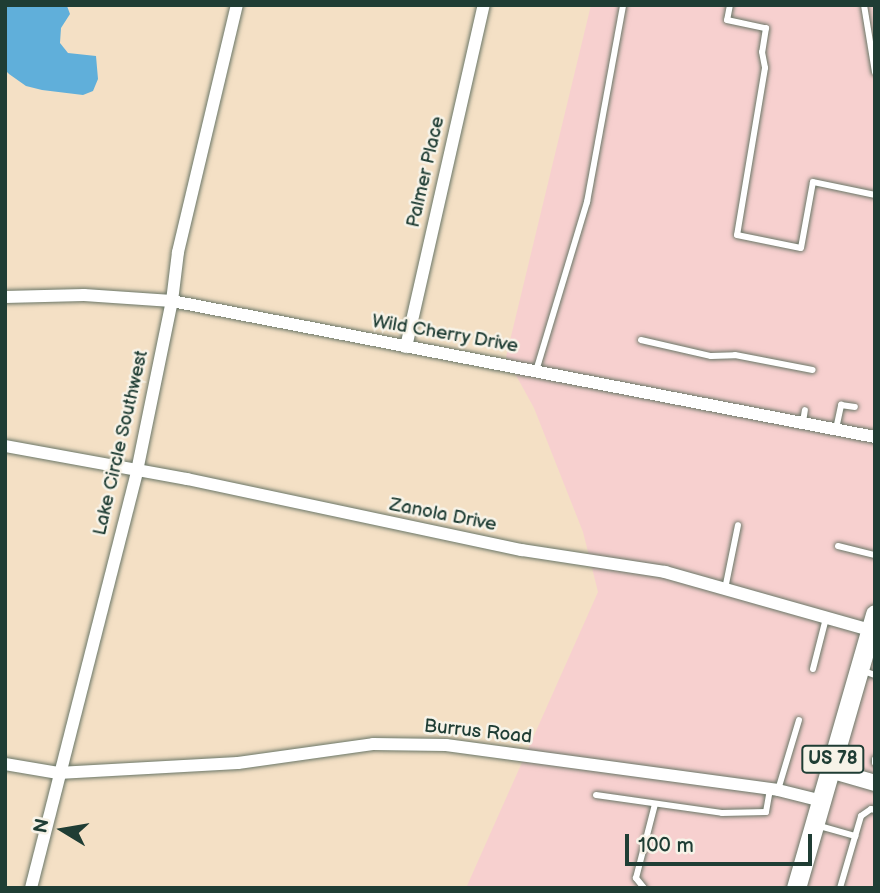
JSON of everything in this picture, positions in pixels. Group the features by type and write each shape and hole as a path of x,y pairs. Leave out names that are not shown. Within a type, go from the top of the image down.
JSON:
{"main road":[{"name":"US 78","path":"796,888 830,770 867,672 872,622"}],"street":[{"name":"Lake Circle Southwest","path":"31,888 58,773 137,471 172,301 178,252 237,5"},
{"name":"Palmer Place","path":"406,347 484,5"},
{"name":"Wild Cherry Drive","path":"5,297 84,295 172,301 536,371 804,416 836,429 875,437"},
{"name":"Zanola Drive","path":"5,446 522,550 666,572 826,618 872,622"},
{"name":"Burrus Road","path":"5,764 58,773 238,763 373,744 446,745 774,789 821,801"},
{"path":"830,770 875,783"}],"lane":[{"path":"536,371 587,202 623,5"},
{"path":"730,5 727,20 766,28 762,52 765,68 737,235 801,248 813,182 875,195"},
{"path":"864,5 875,72"},
{"path":"641,340 711,356 735,355 813,369"},
{"path":"836,429 841,405 855,407"},
{"path":"725,589 738,525"},
{"path":"838,546 875,555"},
{"path":"813,669 826,618"},
{"path":"596,795 722,813 766,812 799,720"},
{"path":"644,888 636,878 655,804"},
{"path":"840,888 861,816 871,809 875,810"},
{"path":"815,825 855,836"}],"shaded area":[{"path":"591,5 875,5 875,888 466,888 598,592 583,532 534,408 506,357"}],"water":[{"path":"5,5 67,6 70,14 61,28 60,43 68,53 96,56 98,79 93,91 83,95 42,90 26,86 9,74 5,70"}]}
